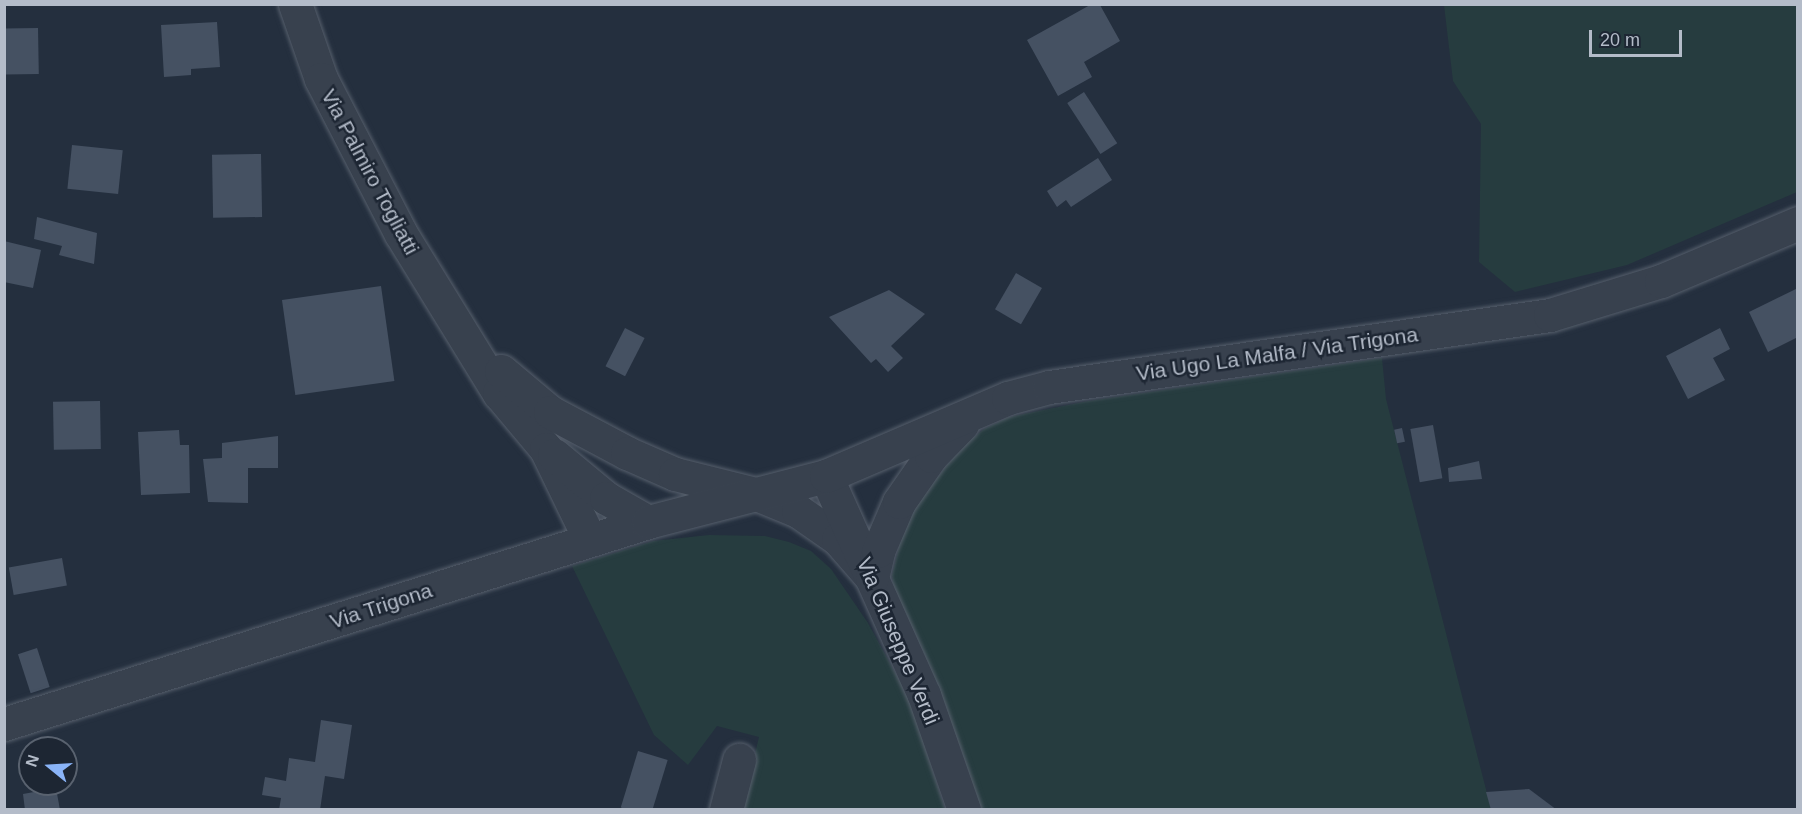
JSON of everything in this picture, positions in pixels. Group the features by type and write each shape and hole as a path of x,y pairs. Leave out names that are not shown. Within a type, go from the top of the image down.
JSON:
{"street":[{"name":"Via Palmiro Togliatti","path":"295,4 321,79 401,234 459,333 499,393 546,448"},
{"name":"Via Ugo La Malfa / Via Trigona","path":"759,495 826,476 975,411 1049,387 1550,315 1661,281 1797,223"},
{"path":"459,333 550,412 627,453 708,485 759,495 818,523 872,578"},
{"path":"872,578 878,551 899,502 931,456 975,411"},
{"path":"546,448 606,498 648,522"},
{"path":"546,448 590,540"},
{"path":"627,453 639,477 648,522"},
{"name":"Via Giuseppe Verdi","path":"826,476 924,695 964,810"},
{"name":"Via Trigona","path":"4,724 648,522 759,495"},
{"path":"726,810 739,760"}],"green space":[{"path":"1444,5 1797,5 1797,192 1627,265 1515,292 1479,262 1481,124 1453,81"},
{"path":"1382,358 1386,399 1491,809 980,809 895,599 892,575 905,522 914,506 962,447 984,429 1009,417 1088,401"},
{"path":"709,535 765,536 789,542 811,551 831,569 868,623 909,698 945,809 742,809 759,737 717,726 688,765 654,735 572,566 653,541"}],"building":[{"path":"1090,5 1100,5 1120,41 1084,62 1092,77 1058,96 1027,40"},
{"path":"217,22 220,67 191,69 191,75 164,77 161,25"},
{"path":"38,28 39,74 5,75 4,29"},
{"path":"1084,92 1117,143 1100,154 1067,103"},
{"path":"72,145 123,150 118,194 67,189"},
{"path":"261,154 262,217 213,218 212,155"},
{"path":"1098,158 1112,180 1071,207 1066,200 1057,207 1047,191"},
{"path":"37,217 97,233 94,264 59,255 62,246 34,239"},
{"path":"4,241 41,250 33,288 4,282"},
{"path":"1016,273 1042,288 1021,324 995,309"},
{"path":"381,286 394,381 295,395 282,300"},
{"path":"1798,288 1798,337 1768,352 1749,312"},
{"path":"889,290 925,314 891,346 903,358 888,372 876,359 871,363 829,317"},
{"path":"625,328 645,338 625,376 605,366"},
{"path":"1720,328 1730,349 1713,358 1725,380 1688,399 1666,356"},
{"path":"100,401 101,449 54,450 53,402"},
{"path":"1433,425 1442,478 1420,482 1410,429"},
{"path":"1402,428 1405,442 1397,443 1394,430"},
{"path":"179,430 180,445 189,445 190,493 141,495 138,432"},
{"path":"278,436 278,468 248,468 248,503 208,502 203,459 222,458 222,443"},
{"path":"1479,461 1482,479 1449,482 1448,468"},
{"path":"62,558 67,586 14,595 9,567"},
{"path":"37,648 50,687 31,693 18,654"},
{"path":"321,720 352,725 344,779 325,776 320,810 279,810 281,798 262,795 265,777 286,781 289,758 315,762"},
{"path":"638,751 668,760 652,810 629,810 621,807"},
{"path":"1529,789 1557,810 1491,810 1486,792"},
{"path":"23,796 57,796 60,810 25,810"}]}
